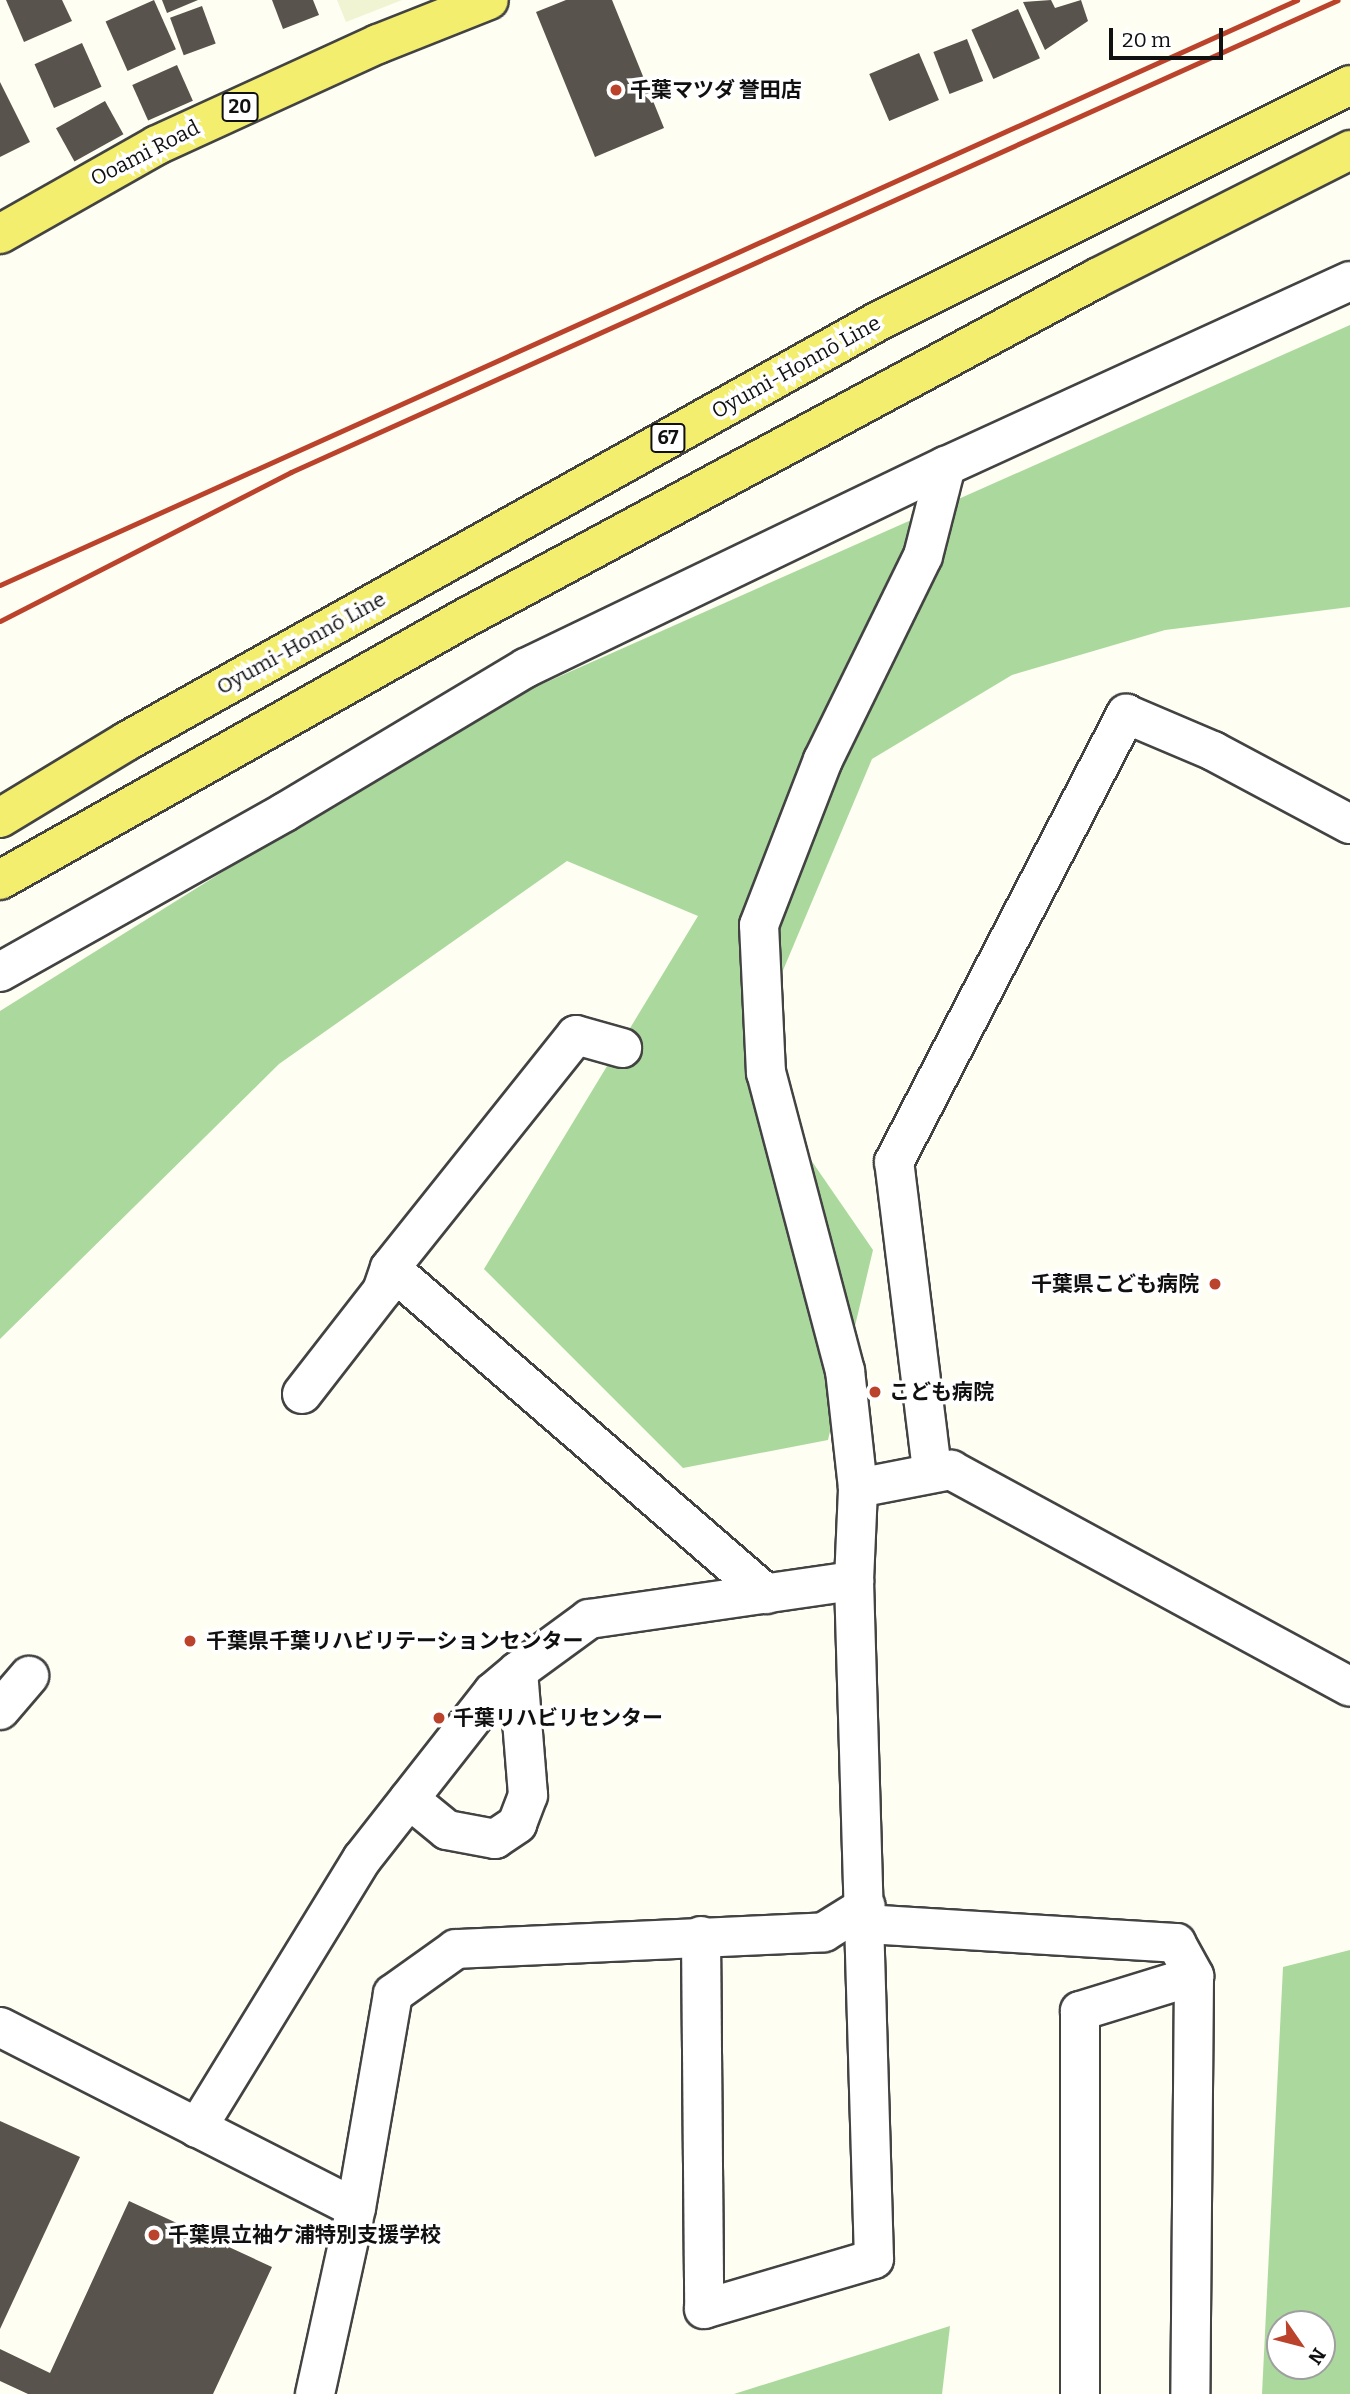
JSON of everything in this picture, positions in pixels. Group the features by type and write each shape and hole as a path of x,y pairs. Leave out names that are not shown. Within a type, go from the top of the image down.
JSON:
{"main road":[{"name":"Ooami Road","path":"0,234 157,145 378,44 489,0"},
{"name":"Oyumi-Honnō Line","path":"0,818 139,735 875,323 1350,85"},
{"path":"0,880 465,618 1097,278 1350,150"}],"street":[{"path":"0,972 285,812 526,668 946,466 1350,281"},
{"path":"701,1936 704,2309 874,2259 866,1915 854,1581 858,1488 845,1371 766,1073 759,925 823,760 923,556 946,466"},
{"path":"932,1470 894,1162 1126,714 1213,751 1350,824"},
{"path":"302,1394 382,1291 390,1268 576,1035 622,1048"},
{"path":"390,1268 766,1594"},
{"path":"858,1488 932,1470 951,1470 1350,1687"},
{"path":"197,2128 362,1859 493,1692 518,1671 589,1619 854,1581"},
{"path":"409,1799 447,1830 495,1839 517,1824 528,1795 518,1671"},
{"path":"0,1710 29,1676"},
{"path":"315,2394 356,2208 393,1994 456,1949 824,1932 866,1915 1176,1943 1194,1976 1190,2394"},
{"path":"1080,2394 1080,2011 1194,1976"},
{"path":"0,2027 356,2208"}],"green space":[{"path":"337,0 402,0 346,22"},
{"path":"1350,325 1350,607 1165,630 1012,675 872,759 744,1063 873,1250 828,1440 683,1468 484,1269 698,916 567,861 279,1064 0,1339 0,1011 477,713"},
{"path":"1350,1950 1350,2394 1262,2394 1266,2313 1266,2380 1336,2380 1336,2310 1266,2310 1283,1967"},
{"path":"950,2326 942,2394 734,2394"}],"building":[{"path":"6,0 62,0 72,21 24,42"},
{"path":"154,0 176,49 128,71 106,22"},
{"path":"162,0 198,0 167,13"},
{"path":"272,0 313,0 319,15 283,29"},
{"path":"566,0 612,0 664,128 595,157 536,12"},
{"path":"1051,0 1055,8 1081,0 1088,21 1045,50 1023,2"},
{"path":"202,6 216,44 184,55 170,18"},
{"path":"1018,9 1040,58 993,79 971,30"},
{"path":"967,39 983,81 950,94 933,52"},
{"path":"82,43 102,87 54,108 34,64"},
{"path":"919,53 939,100 889,121 869,74"},
{"path":"177,65 193,101 148,121 132,85"},
{"path":"0,82 30,142 0,157"},
{"path":"105,101 123,134 74,161 56,128"},
{"path":"0,2121 80,2157 0,2329"},
{"path":"129,2201 272,2267 213,2394 28,2394 0,2381 0,2349 50,2373"}],"railway":[{"path":"0,585 1297,0"},
{"path":"0,621 291,472 1338,0"}],"place":[{"name":"千葉マツダ 誉田店","path":"616,90"},
{"name":"千葉県こども病院","path":"1215,1284"},
{"name":"こども病院","path":"875,1392"},
{"name":"千葉県千葉リハビリテーションセンター","path":"190,1641"},
{"name":"千葉リハビリセンター","path":"439,1718"},
{"name":"千葉県立袖ケ浦特別支援学校","path":"154,2235"}]}
